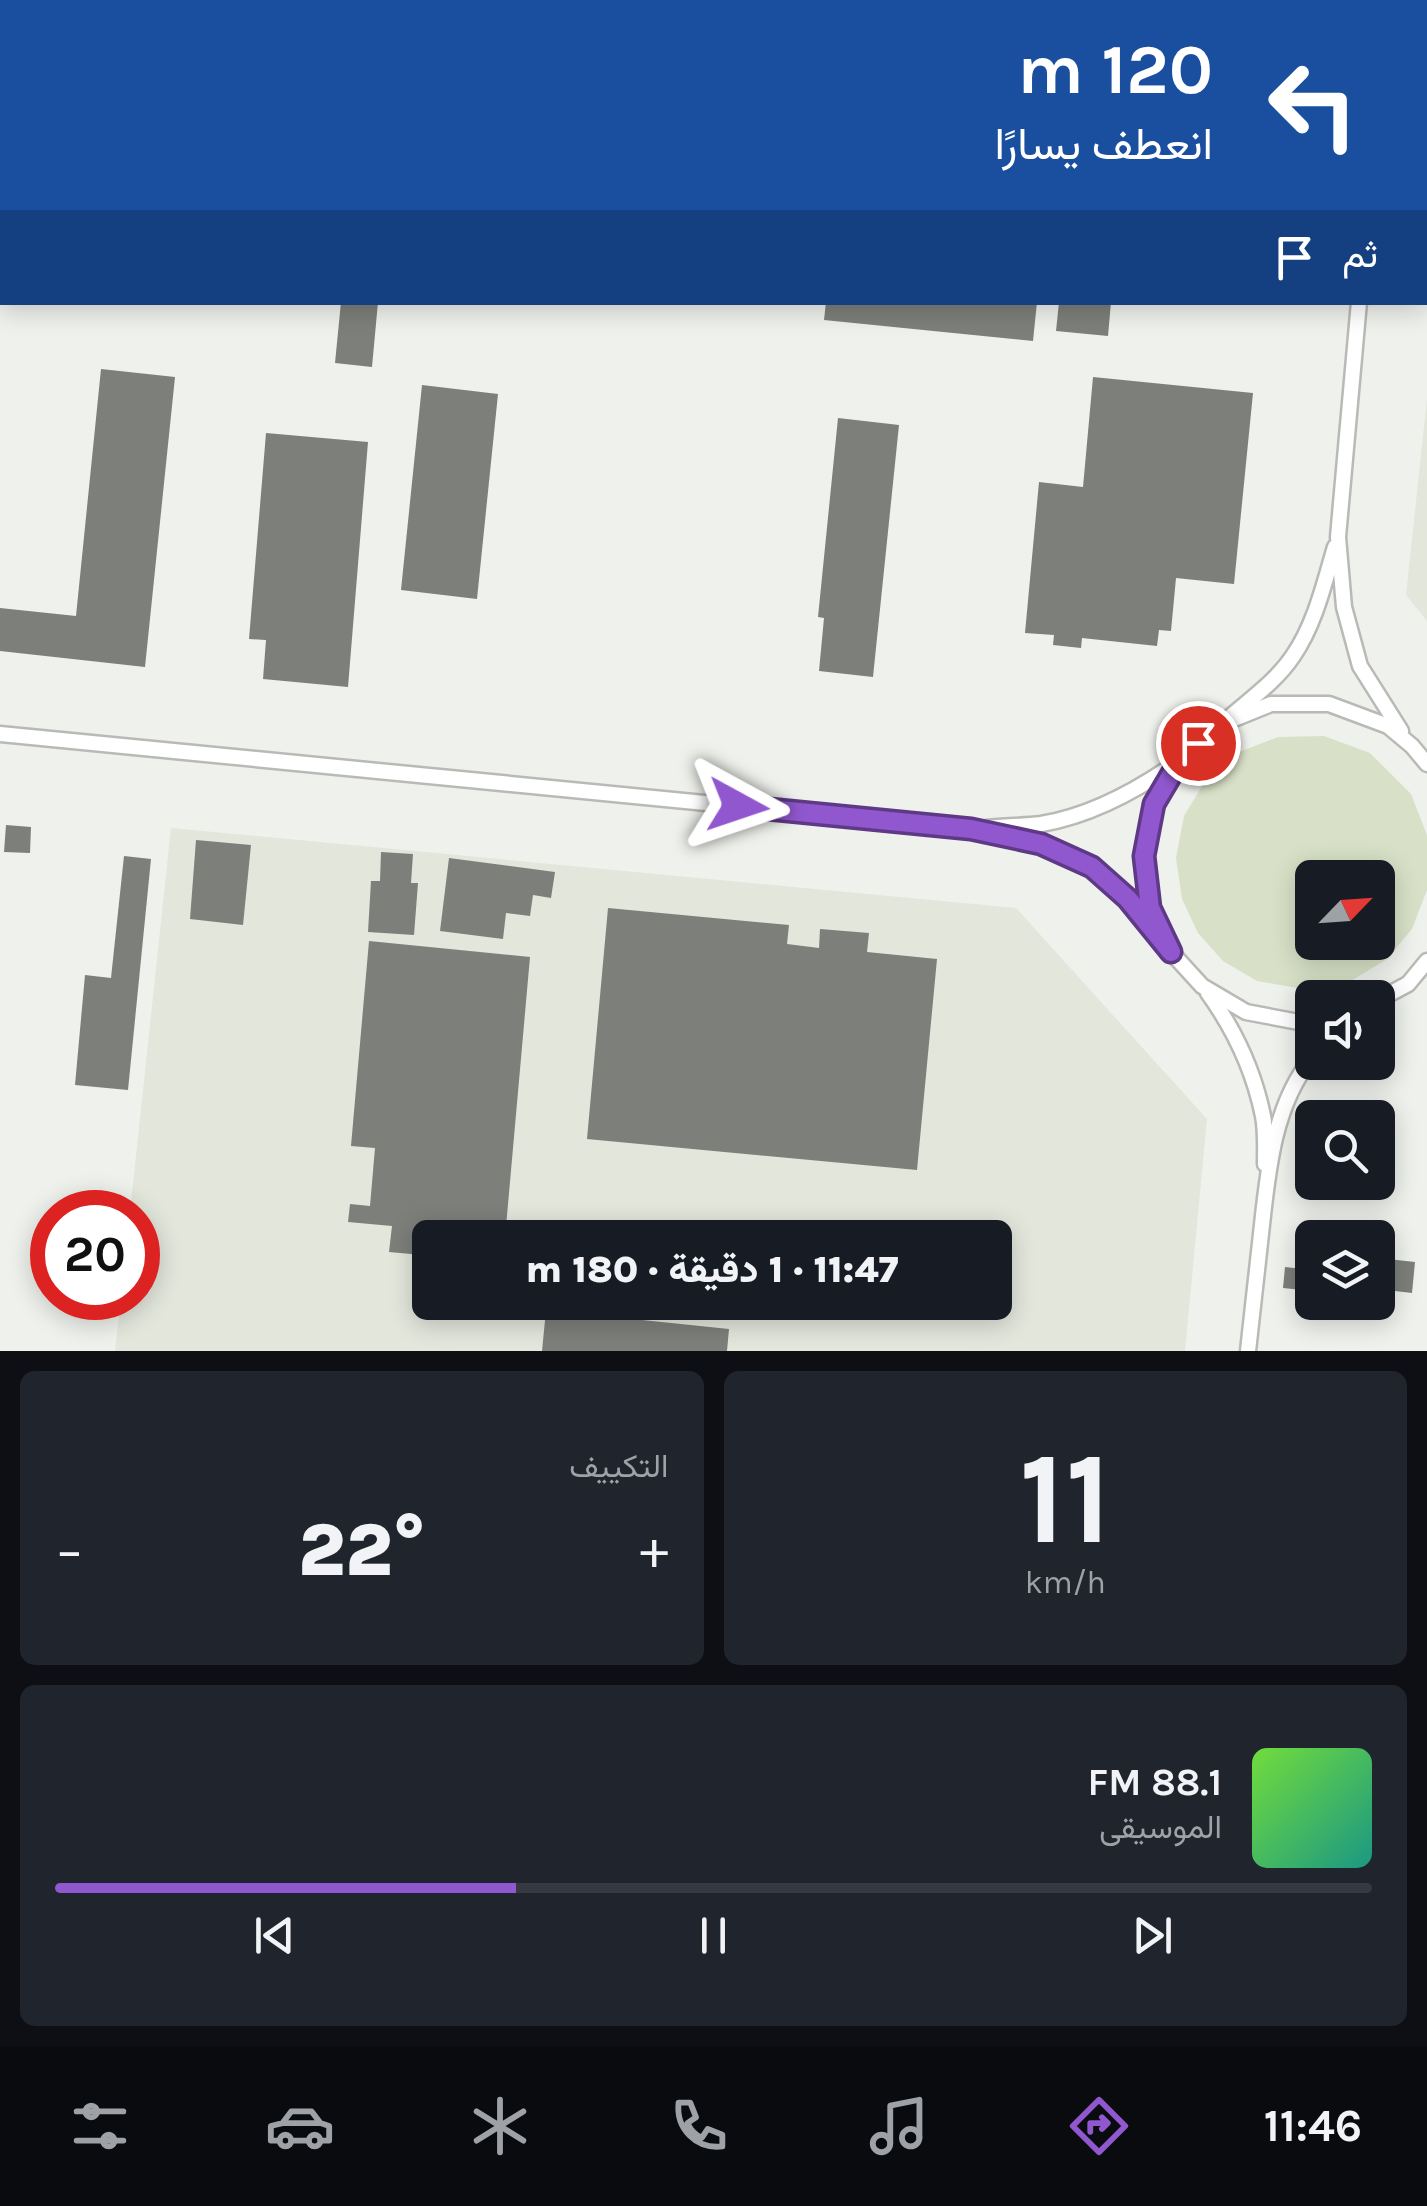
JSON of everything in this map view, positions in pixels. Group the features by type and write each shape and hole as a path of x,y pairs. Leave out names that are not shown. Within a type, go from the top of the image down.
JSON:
{"lane":[{"path":"1360,305 1338,537 1344,608 1360,666 1390,716 1427,764"},
{"path":"971,829 1043,824 1094,808 1143,785 1180,760 1258,694 1292,657 1319,603 1338,537"},
{"path":"1217,726 1271,704 1330,704 1388,726 1412,746"},
{"path":"0,734 971,829 1041,844 1092,867 1128,899 1227,1020 1264,1118 1266,1190"},
{"path":"1171,952 1150,908 1144,856 1154,804 1180,760"},
{"path":"1395,991 1408,984 1427,962"},
{"path":"1202,986 1246,1012 1295,1021"},
{"path":"1248,1351 1266,1190 1278,1122 1298,1080"}],"shaded area":[{"path":"1427,399 1427,621 1406,595"},
{"path":"171,828 1016,908 1207,1119 1185,1351 115,1351 119,1320 160,1320 160,1190 132,1190"}],"green space":[{"path":"1324,736 1370,753 1411,794 1427,835 1427,890 1412,929 1395,949 1395,860 1295,860 1295,960 1385,960 1353,980 1295,980 1295,987 1257,981 1223,961 1198,933 1182,899 1176,858 1184,816 1205,781 1234,754 1278,737"}],"building":[{"path":"341,305 378,305 372,367 335,363"},
{"path":"826,305 1037,305 1033,341 824,320"},
{"path":"1059,305 1111,305 1108,336 1056,331"},
{"path":"101,369 175,377 145,667 0,651 0,608 76,616"},
{"path":"1093,377 1253,393 1234,584 1176,578 1171,631 1159,630 1157,646 1082,638 1081,648 1053,645 1054,635 1025,633 1039,482 1083,487"},
{"path":"422,385 498,394 477,599 401,590"},
{"path":"838,418 899,425 873,677 819,671 824,618 818,617"},
{"path":"266,433 368,442 348,687 263,679 266,640 249,639"},
{"path":"6,825 31,827 30,853 4,852"},
{"path":"196,840 251,845 243,925 190,919"},
{"path":"381,852 413,854 411,883 418,883 414,935 368,932 371,881 380,881"},
{"path":"124,856 151,859 128,1090 75,1085 85,975 111,978"},
{"path":"449,858 555,872 551,898 533,895 530,916 506,913 503,939 440,931"},
{"path":"608,908 789,925 787,944 819,948 820,929 869,933 867,952 937,959 917,1170 587,1139"},
{"path":"369,941 530,957 507,1220 412,1220 412,1254 389,1252 392,1226 348,1222 350,1204 370,1206 375,1148 351,1146"},
{"path":"1395,1260 1415,1262 1412,1293 1395,1291"},
{"path":"1285,1267 1295,1268 1295,1289 1283,1288"},
{"path":"545,1320 642,1320 729,1329 727,1351 542,1351"}],"route":[{"path":"738,806 971,829 1041,844 1092,867 1128,899 1171,952 1150,908 1144,856 1154,804 1180,760 1198,743"}]}
